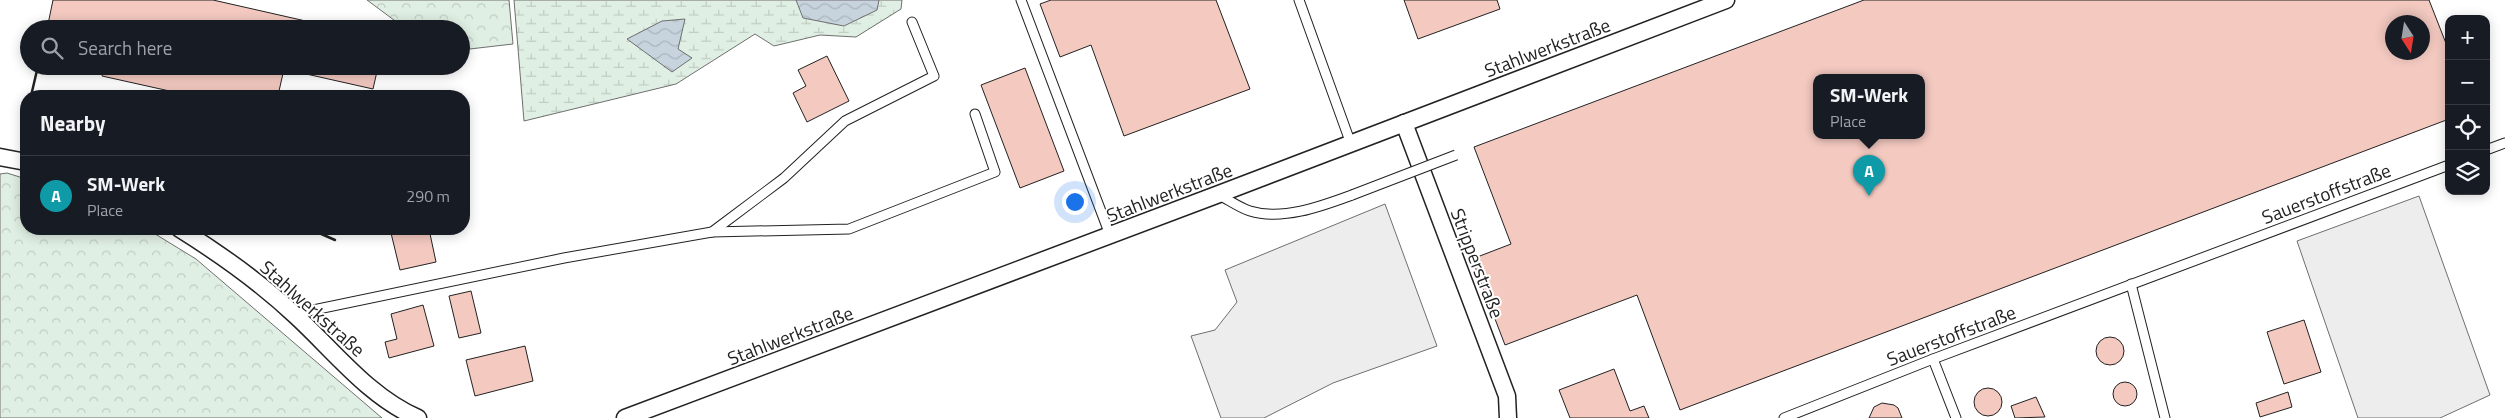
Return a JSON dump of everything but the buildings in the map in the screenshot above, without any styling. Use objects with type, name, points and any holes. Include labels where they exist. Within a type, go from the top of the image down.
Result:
[{"type":"street","name":"Stahlwerkstraße","points":[[625,418],[1351,144],[1726,0]]},
{"type":"street","name":"Stripperstraße","points":[[1404,123],[1507,396],[1508,418]]},
{"type":"street","points":[[0,157],[20,161]]},
{"type":"street","name":"Stahlwerkstraße","points":[[190,235],[219,253],[294,314],[382,397],[418,418]]},
{"type":"lane","points":[[1021,0],[1110,235]]},
{"type":"lane","points":[[1299,0],[1351,144]]},
{"type":"lane","points":[[712,232],[784,178],[845,121],[934,76],[912,22]]},
{"type":"lane","points":[[294,314],[564,258],[712,232],[849,229],[995,172],[974,114]]},
{"type":"lane","points":[[2490,149],[2505,143]]},
{"type":"lane","points":[[1219,194],[1250,211],[1285,214],[1323,206],[1456,155]]},
{"type":"lane","name":"Sauerstoffstraße","points":[[1784,418],[1934,358],[2445,166]]},
{"type":"lane","points":[[2131,284],[2165,418]]},
{"type":"lane","points":[[1934,358],[1956,418]]},
{"type":"green space","points":[[367,0],[509,0],[513,44],[470,49],[470,20],[394,20]]},
{"type":"green space","points":[[514,0],[902,0],[901,9],[856,37],[820,35],[774,46],[755,34],[676,84],[524,121]]},
{"type":"green space","points":[[7,173],[20,177],[20,235],[157,235],[196,259],[382,418],[0,418],[0,174]]},
{"type":"shaded area","points":[[2419,196],[2490,395],[2440,418],[2358,418],[2297,241]]},
{"type":"shaded area","points":[[1385,204],[1437,346],[1333,383],[1264,418],[1221,418],[1191,336],[1215,330],[1237,302],[1225,270]]},
{"type":"water","points":[[796,0],[879,0],[877,10],[844,26],[803,18]]},
{"type":"water","points":[[685,19],[678,49],[692,58],[672,72],[627,39],[662,21]]},
{"type":"wall","points":[[32,90],[36,75]]},
{"type":"wall","points":[[324,235],[335,240]]},
{"type":"place","name":"SM-Werk","points":[[1869,196]]}]
